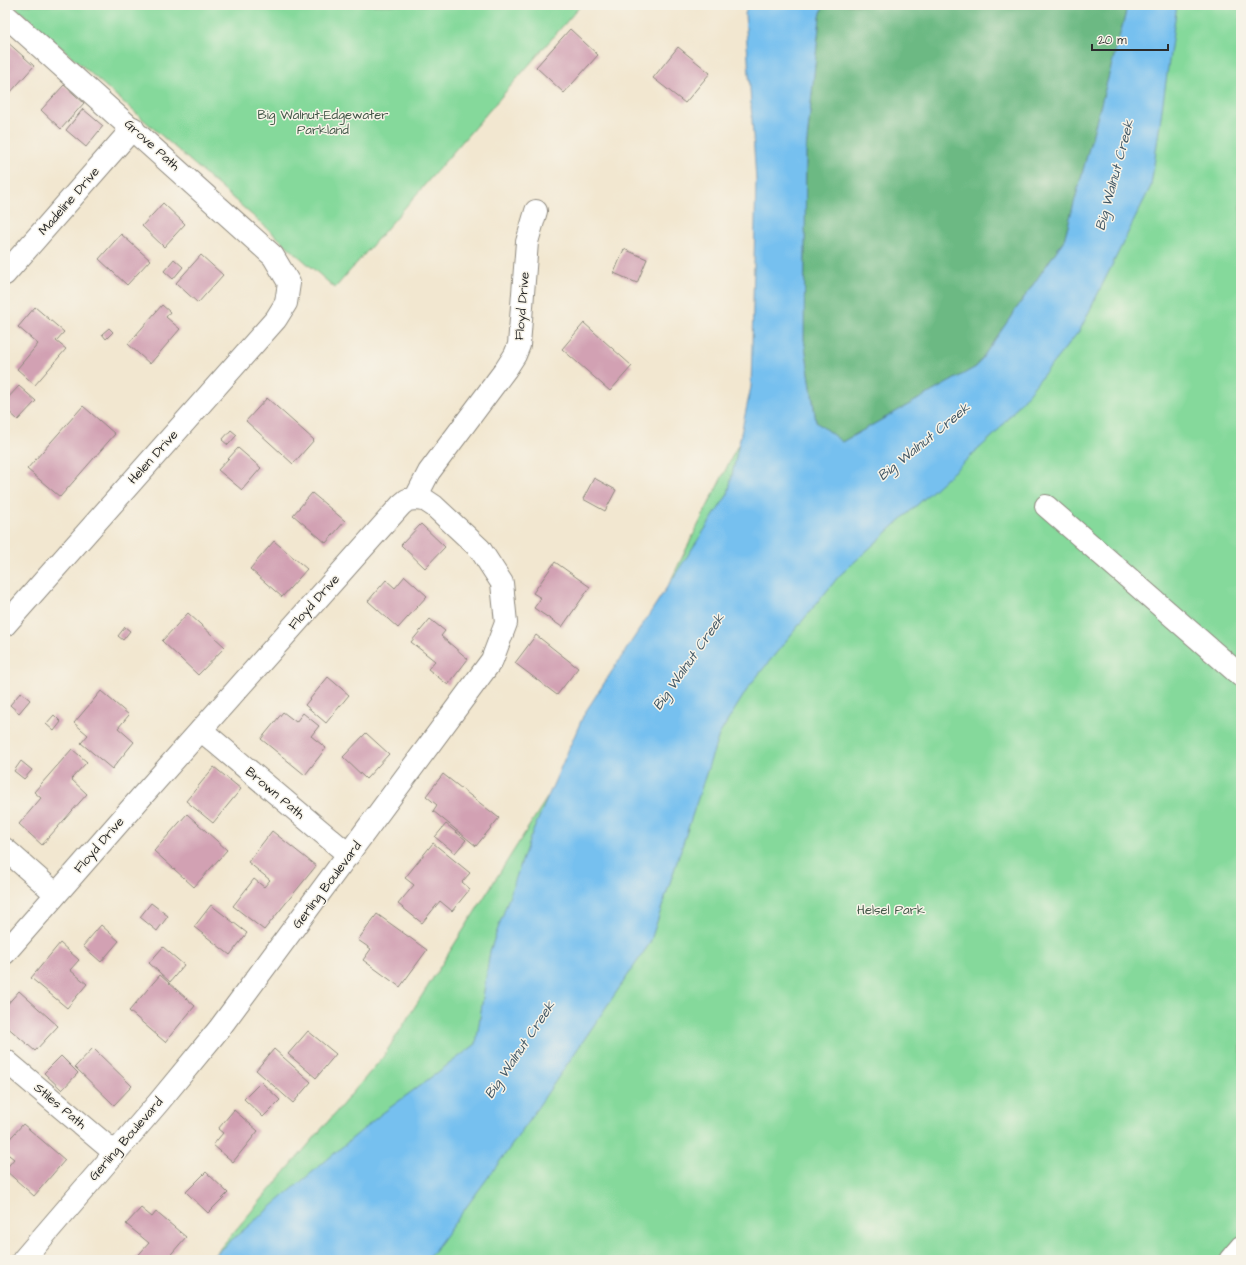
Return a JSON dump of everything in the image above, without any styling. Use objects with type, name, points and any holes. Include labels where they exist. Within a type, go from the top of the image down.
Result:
[{"type":"street","name":"Grove Path","points":[[5,15],[133,128],[273,256],[289,283]]},
{"type":"street","name":"Madeline Drive","points":[[5,274],[133,128]]},
{"type":"street","name":"Floyd Drive","points":[[5,953],[401,505],[407,500],[415,499],[429,472],[515,355],[519,345],[527,242],[536,211]]},
{"type":"street","name":"Helen Drive","points":[[5,625],[276,319],[286,302],[289,283]]},
{"type":"street","name":"Gerling Boulevard","points":[[23,1260],[114,1152],[158,1103],[219,1029],[349,856],[492,660],[506,623],[502,583],[480,549],[434,506],[425,500],[415,499]]},
{"type":"street","points":[[1046,506],[1241,676]]},
{"type":"street","name":"Brown Path","points":[[201,730],[349,856]]},
{"type":"street","points":[[5,849],[56,894]]},
{"type":"street","name":"Stiles Path","points":[[5,1060],[114,1152]]},
{"type":"street","points":[[1230,1260],[1241,1247]]},
{"type":"green space","name":"Big Walnut-Edgewater Parkland","points":[[13,5],[581,5],[335,288]]},
{"type":"green space","name":"Helsel Park","points":[[766,5],[1241,5],[1241,1260],[210,1260],[383,1057],[621,681],[766,388]]},
{"type":"green space","points":[[823,5],[1127,5],[1064,240],[976,367],[842,442],[816,422],[804,339],[806,151],[820,17]]},
{"type":"water","name":"Big Walnut Creek","points":[[748,5],[823,5],[820,17],[806,151],[804,339],[816,422],[842,442],[976,367],[1064,240],[1127,5],[1177,5],[1151,186],[1080,330],[995,434],[839,576],[750,685],[719,735],[650,943],[514,1142],[427,1260],[208,1260],[380,1115],[476,1044],[490,951],[530,838],[584,714],[728,494],[751,387],[756,180],[745,14]]},
{"type":"building","points":[[570,29],[598,55],[564,93],[536,67]]},
{"type":"building","points":[[5,40],[34,66],[9,94],[5,90]]},
{"type":"building","points":[[678,47],[710,73],[685,103],[653,78]]},
{"type":"building","points":[[64,85],[84,103],[61,129],[41,110]]},
{"type":"building","points":[[83,109],[103,126],[86,147],[66,130]]},
{"type":"building","points":[[163,203],[185,224],[164,247],[142,226]]},
{"type":"building","points":[[121,234],[150,260],[127,285],[99,259]]},
{"type":"building","points":[[624,249],[647,259],[637,283],[614,273]]},
{"type":"building","points":[[201,255],[223,275],[198,303],[176,283]]},
{"type":"building","points":[[174,259],[183,267],[173,279],[164,271]]},
{"type":"building","points":[[162,305],[170,312],[166,317],[180,329],[150,364],[128,344]]},
{"type":"building","points":[[35,307],[64,332],[56,341],[66,349],[35,385],[17,369],[38,344],[18,327]]},
{"type":"building","points":[[584,323],[632,366],[610,391],[562,349]]},
{"type":"building","points":[[109,328],[113,332],[106,339],[102,334]]},
{"type":"building","points":[[19,386],[36,401],[18,420],[5,408],[5,401]]},
{"type":"building","points":[[267,398],[314,440],[293,464],[246,421]]},
{"type":"building","points":[[83,406],[115,434],[60,497],[27,469]]},
{"type":"building","points":[[231,430],[237,435],[228,445],[222,440]]},
{"type":"building","points":[[238,448],[261,468],[242,490],[218,470]]},
{"type":"building","points":[[594,478],[616,490],[605,511],[583,499]]},
{"type":"building","points":[[312,493],[345,521],[326,543],[293,515]]},
{"type":"building","points":[[421,524],[445,547],[425,568],[401,545]]},
{"type":"building","points":[[274,541],[307,569],[282,597],[250,569]]},
{"type":"building","points":[[555,562],[590,587],[562,627],[534,608],[541,598],[533,593]]},
{"type":"building","points":[[405,576],[427,596],[398,628],[368,601],[386,580],[395,588]]},
{"type":"building","points":[[188,613],[225,647],[198,675],[162,641]]},
{"type":"building","points":[[430,619],[445,631],[441,636],[468,659],[448,685],[428,669],[435,661],[411,642]]},
{"type":"building","points":[[125,627],[130,631],[123,640],[118,636]]},
{"type":"building","points":[[536,635],[578,668],[557,695],[515,663]]},
{"type":"building","points":[[328,677],[349,695],[326,723],[305,705]]},
{"type":"building","points":[[101,691],[129,715],[118,728],[134,742],[112,769],[81,743],[88,735],[74,723]]},
{"type":"building","points":[[21,692],[30,700],[19,713],[10,705]]},
{"type":"building","points":[[283,712],[296,722],[303,713],[319,726],[311,736],[326,748],[305,775],[261,739]]},
{"type":"building","points":[[54,715],[61,722],[54,731],[46,724]]},
{"type":"building","points":[[366,733],[389,754],[366,779],[343,757]]},
{"type":"building","points":[[72,749],[87,762],[71,779],[87,794],[42,845],[19,824],[41,798],[34,792]]},
{"type":"building","points":[[21,761],[32,770],[24,779],[14,771]]},
{"type":"building","points":[[214,767],[241,789],[213,823],[186,801]]},
{"type":"building","points":[[443,774],[499,818],[476,846],[433,811],[437,805],[426,796]]},
{"type":"building","points":[[187,814],[227,850],[194,887],[154,851]]},
{"type":"building","points":[[446,824],[466,840],[455,853],[435,837]]},
{"type":"building","points":[[272,831],[316,866],[264,930],[233,906],[254,879],[264,887],[270,880],[248,862]]},
{"type":"building","points":[[433,843],[470,873],[462,882],[470,889],[452,911],[440,901],[422,923],[398,904],[414,885],[405,878]]},
{"type":"building","points":[[151,903],[168,916],[157,931],[140,917]]},
{"type":"building","points":[[211,905],[247,933],[230,955],[194,927]]},
{"type":"building","points":[[377,914],[427,950],[400,987],[363,960],[371,949],[358,940]]},
{"type":"building","points":[[101,925],[119,941],[101,962],[83,946]]},
{"type":"building","points":[[60,943],[79,960],[70,970],[87,984],[67,1008],[31,978]]},
{"type":"building","points":[[163,947],[184,965],[170,982],[149,963]]},
{"type":"building","points":[[160,975],[195,1006],[165,1042],[129,1011]]},
{"type":"building","points":[[19,991],[58,1026],[35,1051],[5,1025],[5,1007]]},
{"type":"building","points":[[308,1031],[336,1054],[316,1078],[288,1054]]},
{"type":"building","points":[[93,1048],[132,1086],[114,1105],[75,1067]]},
{"type":"building","points":[[274,1049],[311,1082],[293,1103],[256,1070]]},
{"type":"building","points":[[61,1056],[78,1073],[62,1090],[44,1073]]},
{"type":"building","points":[[261,1082],[280,1100],[263,1117],[244,1099]]},
{"type":"building","points":[[234,1110],[258,1131],[233,1162],[213,1145],[223,1133],[218,1129]]},
{"type":"building","points":[[23,1124],[65,1160],[34,1196],[5,1170],[14,1159],[5,1152],[5,1144]]},
{"type":"building","points":[[206,1172],[228,1193],[208,1213],[186,1192]]},
{"type":"building","points":[[141,1208],[152,1217],[156,1212],[186,1237],[166,1260],[134,1260],[149,1243],[126,1224]]}]
